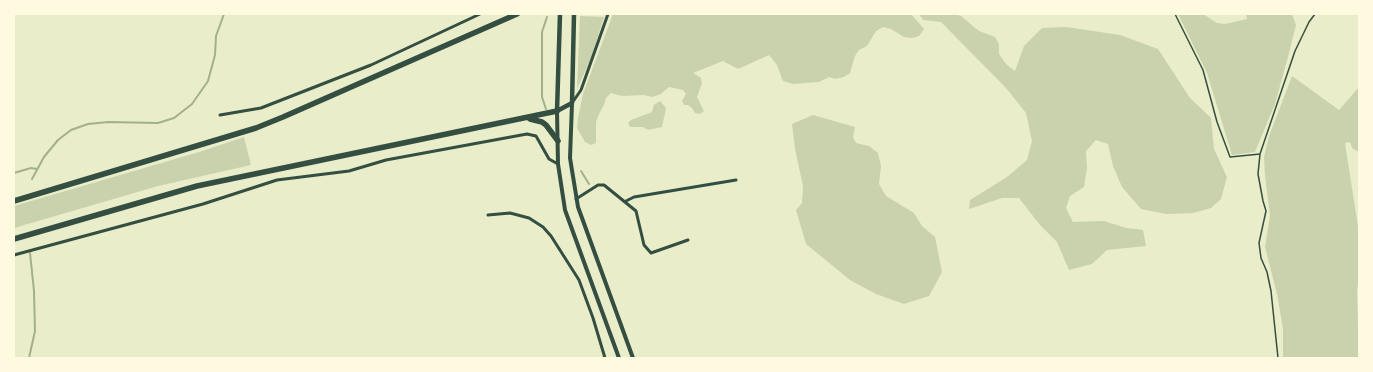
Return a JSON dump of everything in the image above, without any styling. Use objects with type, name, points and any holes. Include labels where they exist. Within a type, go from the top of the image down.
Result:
[{"type":"highway","points":[[14,201],[198,146],[262,125],[517,14]]},
{"type":"highway","points":[[14,238],[197,186],[557,111]]},
{"type":"highway","points":[[526,118],[542,122],[551,130],[558,141]]},
{"type":"main road","points":[[557,111],[560,14]]},
{"type":"main road","points":[[557,111],[572,103],[574,14]]},
{"type":"street","points":[[220,115],[261,108],[371,65],[480,14]]},
{"type":"street","points":[[608,14],[581,90],[572,103],[570,158],[576,198],[583,224],[633,358]]},
{"type":"street","points":[[557,111],[558,164],[561,192],[571,228],[619,358]]},
{"type":"street","points":[[14,254],[203,204],[277,180],[349,171],[386,160],[527,134],[536,136],[549,159],[558,164]]},
{"type":"street","points":[[626,201],[634,197],[736,180]]},
{"type":"street","points":[[576,198],[602,185],[626,201],[638,214],[644,245],[648,252],[654,253],[688,240]]},
{"type":"street","points":[[488,215],[510,213],[530,218],[543,227],[551,236],[579,280],[593,318],[605,358]]},
{"type":"path","points":[[1175,14],[1203,70],[1217,122],[1230,157],[1260,154]]},
{"type":"path","points":[[1278,358],[1271,291],[1267,272],[1261,258],[1259,243],[1266,211],[1258,174],[1260,154],[1295,51],[1309,22],[1315,14]]},
{"type":"green space","points":[[613,14],[911,14],[924,29],[919,36],[912,38],[904,37],[891,29],[883,27],[876,31],[867,46],[859,50],[855,56],[850,73],[844,77],[835,79],[829,77],[819,82],[793,84],[783,81],[777,65],[769,55],[738,69],[723,61],[693,73],[701,78],[702,83],[697,97],[704,111],[700,114],[695,113],[688,105],[684,105],[682,101],[686,94],[683,90],[669,87],[661,94],[652,97],[644,95],[622,96],[611,93],[606,98],[596,122],[596,143],[591,145],[585,142],[577,128],[578,118],[583,94]]},
{"type":"green space","points":[[919,14],[955,14],[961,16],[979,31],[995,37],[999,44],[999,54],[1006,64],[1015,71],[1024,46],[1042,28],[1066,27],[1120,35],[1158,49],[1190,98],[1211,118],[1214,149],[1227,177],[1221,199],[1211,208],[1193,213],[1166,214],[1141,209],[1122,187],[1113,166],[1108,144],[1096,140],[1086,151],[1087,168],[1084,187],[1070,196],[1066,208],[1073,222],[1104,221],[1126,228],[1143,230],[1146,246],[1107,250],[1092,264],[1069,270],[1057,242],[1040,225],[1019,198],[1002,198],[969,209],[970,200],[1007,177],[1027,160],[1032,141],[1026,113],[1006,88],[941,22],[923,20]]},
{"type":"green space","points":[[1178,14],[1203,14],[1217,23],[1225,24],[1247,19],[1246,14],[1292,14],[1296,25],[1288,57],[1275,104],[1255,152],[1232,155],[1207,73]]},
{"type":"green space","points":[[580,16],[604,17],[591,58],[577,89]]},
{"type":"green space","points":[[1292,76],[1339,110],[1359,87],[1359,152],[1352,148],[1350,142],[1345,143],[1359,233],[1359,285],[1357,288],[1359,357],[1283,358],[1283,329],[1277,294],[1265,247],[1270,215],[1264,157],[1269,136]]},
{"type":"green space","points":[[660,101],[666,108],[662,127],[648,130],[643,127],[630,127],[628,123],[631,120],[652,112],[654,105]]},
{"type":"green space","points":[[813,115],[855,127],[853,137],[856,143],[869,146],[878,153],[881,166],[879,184],[886,196],[914,213],[922,226],[935,237],[942,272],[929,296],[904,304],[876,294],[850,280],[806,244],[796,210],[802,203],[803,186],[795,149],[792,124]]},
{"type":"green space","points":[[244,137],[251,165],[158,186],[14,228],[14,206],[199,152]]},
{"type":"waterway","points":[[32,179],[44,157],[58,140],[71,130],[88,124],[108,122],[158,123],[174,118],[192,104],[208,81],[215,55],[216,36],[224,14]]},
{"type":"waterway","points":[[546,109],[542,97],[542,32],[547,17]]},
{"type":"waterway","points":[[14,173],[31,168],[37,169]]},
{"type":"waterway","points":[[581,171],[589,184]]},
{"type":"waterway","points":[[29,358],[35,331],[34,291],[30,253]]}]
